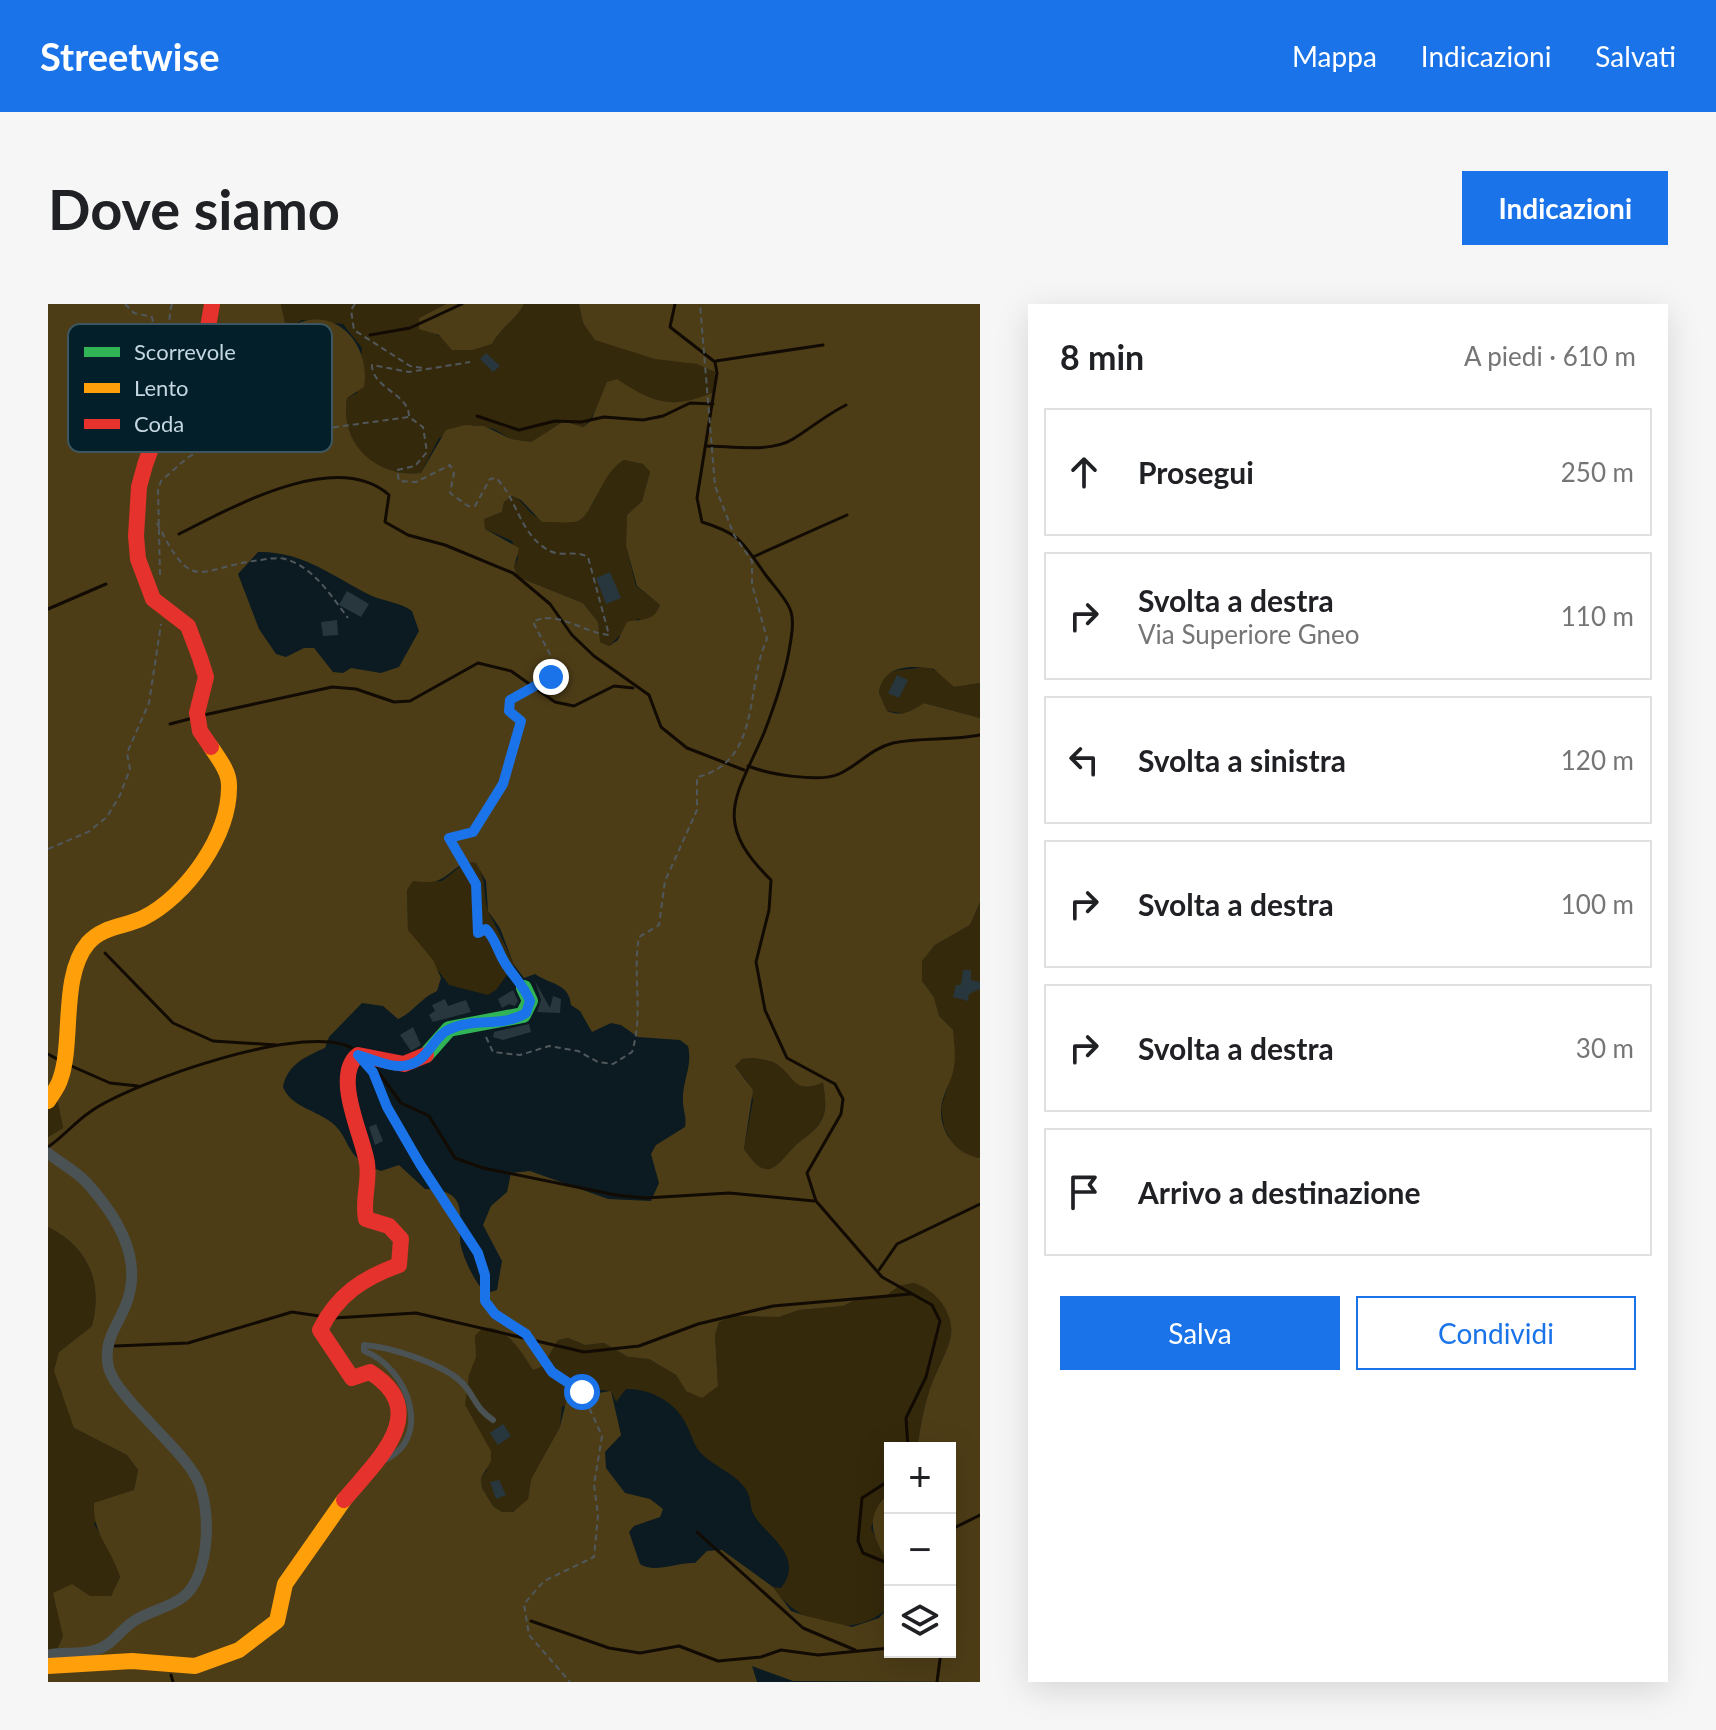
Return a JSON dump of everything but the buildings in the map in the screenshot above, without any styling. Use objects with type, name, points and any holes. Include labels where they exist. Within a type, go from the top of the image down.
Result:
[{"type":"street","points":[[209,324],[212,304]]},
{"type":"street","points":[[48,1101],[61,1079],[72,983],[87,944],[110,927],[142,918],[160,906],[198,870],[220,835],[229,784],[223,765],[200,731],[197,713],[206,677],[188,626],[153,599],[138,559],[139,487],[150,452]]},
{"type":"street","points":[[48,1666],[132,1661],[195,1666],[239,1650],[277,1621],[285,1584],[332,1515],[399,1427],[399,1399],[389,1384],[370,1372],[352,1378],[320,1330],[329,1307],[364,1277],[399,1265],[401,1239],[389,1226],[366,1219],[362,1205],[367,1160],[350,1113],[349,1069],[358,1055],[401,1066],[428,1055],[445,1031],[471,1022],[504,1022],[523,1015],[530,1001],[524,988]]},
{"type":"street","points":[[48,1153],[85,1180],[109,1206],[123,1234],[133,1271],[132,1285],[124,1309],[108,1337],[109,1371],[198,1479],[208,1522],[197,1577],[184,1596],[145,1613],[129,1624],[115,1640],[96,1650],[48,1655]]},
{"type":"lane","points":[[373,1465],[389,1459],[406,1441],[412,1422],[411,1403],[395,1375],[378,1357],[364,1351],[364,1345],[412,1357],[453,1374],[466,1387],[476,1408],[493,1420]]},
{"type":"path","points":[[125,304],[134,313],[152,317],[153,324]]},
{"type":"path","points":[[170,324],[172,304]]},
{"type":"path","points":[[355,304],[351,310],[354,330],[410,366],[424,369]]},
{"type":"path","points":[[471,1022],[491,1041],[493,1052],[520,1055],[549,1046],[578,1051],[598,1062],[613,1064],[632,1052],[639,1029],[636,954],[639,937],[659,925],[665,881],[697,810],[697,777],[717,773],[734,758],[744,731],[760,671],[760,654],[767,639],[752,584],[752,561],[734,535],[715,486],[700,304]]},
{"type":"path","points":[[409,417],[409,409],[374,376],[372,365],[398,372],[470,362]]},
{"type":"path","points":[[332,426],[409,417],[423,427],[427,452],[415,466],[397,470],[399,481],[428,479],[450,465],[454,473],[450,493],[468,506],[475,506],[490,479],[496,478],[523,524],[543,546],[551,552],[582,553],[588,557],[609,635],[558,620],[539,618],[533,622],[554,662],[551,677],[510,700],[509,711],[521,721],[503,784],[473,832],[449,838],[476,884],[478,933],[486,929],[504,962],[524,988]]},
{"type":"path","points":[[162,587],[156,522],[161,481],[194,452]]},
{"type":"path","points":[[156,522],[180,565],[192,572],[209,573],[240,563],[285,559],[317,577],[348,618]]},
{"type":"path","points":[[48,849],[88,832],[107,817],[120,795],[130,769],[127,753],[149,703],[163,606]]},
{"type":"path","points":[[373,1072],[387,1107],[420,1164],[478,1253],[485,1275],[485,1301],[495,1314],[526,1334],[552,1372],[582,1392],[602,1436],[594,1485],[598,1515],[594,1557],[544,1581],[524,1604],[529,1635],[570,1682]]},
{"type":"shaded area","points":[[48,304],[281,304],[285,323],[290,324],[68,324],[68,452],[332,452],[332,324],[297,324],[324,320],[337,325],[348,333],[362,357],[364,387],[347,398],[346,414],[355,443],[364,454],[389,470],[421,473],[446,430],[465,425],[484,426],[511,439],[531,442],[564,421],[583,427],[591,421],[607,382],[617,379],[641,394],[663,401],[686,401],[714,392],[715,372],[697,364],[655,359],[595,340],[583,323],[579,304],[980,304],[980,683],[954,687],[934,669],[907,667],[886,677],[879,693],[887,711],[893,713],[906,713],[924,703],[980,718],[980,902],[970,925],[935,945],[922,961],[922,981],[934,997],[939,1016],[953,1030],[955,1062],[941,1109],[943,1126],[957,1148],[980,1158],[980,1682],[793,1681],[752,1666],[757,1682],[48,1682],[48,1670],[63,1636],[53,1593],[72,1584],[90,1596],[111,1596],[120,1577],[99,1533],[94,1503],[134,1490],[138,1470],[127,1455],[74,1428],[54,1371],[59,1352],[92,1326],[96,1295],[90,1268],[83,1256],[62,1235],[48,1227],[48,1137],[63,1128],[58,1103],[48,1096]],"holes":[[[624,460],[643,464],[650,472],[642,501],[627,515],[626,546],[637,586],[660,605],[651,617],[627,622],[618,640],[609,646],[600,642],[598,622],[583,603],[518,577],[514,567],[519,548],[485,529],[484,519],[502,512],[504,502],[512,496],[521,500],[542,522],[574,522],[586,513],[615,467]],[[258,552],[304,560],[372,596],[412,611],[419,631],[399,667],[381,673],[351,668],[343,673],[333,672],[314,648],[304,648],[286,657],[276,654],[259,629],[238,574]],[[465,862],[476,863],[486,881],[488,911],[500,928],[514,965],[524,978],[535,974],[563,988],[571,1005],[580,1011],[592,1032],[611,1023],[621,1025],[638,1037],[680,1040],[688,1046],[689,1053],[683,1094],[685,1127],[656,1145],[651,1154],[659,1183],[651,1201],[608,1199],[530,1171],[511,1173],[507,1192],[491,1206],[483,1225],[502,1261],[497,1290],[487,1293],[474,1277],[463,1252],[458,1202],[447,1193],[425,1189],[399,1165],[381,1171],[368,1165],[353,1153],[336,1126],[291,1099],[283,1087],[293,1067],[325,1048],[329,1037],[362,1003],[383,1006],[398,1019],[437,991],[441,978],[433,960],[408,930],[407,890],[413,881],[437,881]],[[742,1059],[773,1062],[805,1087],[823,1082],[825,1098],[825,1110],[819,1125],[776,1165],[765,1169],[752,1160],[744,1149],[753,1090],[735,1066]],[[913,1283],[936,1297],[950,1321],[950,1340],[931,1386],[918,1442],[956,1442],[956,1658],[884,1658],[884,1613],[879,1618],[852,1627],[791,1611],[773,1587],[722,1550],[707,1551],[695,1563],[659,1568],[640,1564],[629,1532],[634,1526],[660,1517],[663,1509],[650,1499],[625,1493],[606,1468],[605,1452],[621,1435],[611,1391],[567,1398],[560,1427],[531,1479],[528,1499],[513,1512],[502,1512],[493,1506],[482,1488],[481,1478],[491,1461],[491,1451],[465,1405],[469,1375],[476,1357],[475,1336],[483,1328],[506,1335],[533,1370],[543,1366],[558,1340],[568,1338],[585,1345],[604,1343],[628,1357],[649,1359],[676,1375],[686,1391],[702,1398],[718,1386],[715,1335],[719,1322],[733,1316],[779,1317],[799,1310],[843,1306],[857,1299],[887,1295],[899,1286]]]},
{"type":"shaded area","points":[[281,304],[446,304],[419,318],[442,337],[492,344],[524,304],[579,304],[583,323],[595,339],[697,364],[716,372],[714,393],[686,401],[663,401],[641,394],[616,379],[583,427],[564,421],[531,442],[511,439],[494,429],[474,425],[439,438],[421,473],[404,473],[375,463],[355,443],[349,429],[347,398],[357,393],[362,348],[343,324],[302,320],[296,324],[285,323]]},
{"type":"shaded area","points":[[446,304],[524,304],[492,344],[472,350],[452,350],[439,335],[419,329],[419,318]]},
{"type":"shaded area","points":[[624,460],[643,464],[650,472],[642,501],[627,515],[626,546],[636,586],[660,605],[656,615],[647,621],[637,619],[609,646],[599,642],[598,622],[583,603],[518,577],[514,567],[518,558],[512,541],[485,529],[483,519],[502,512],[504,502],[512,496],[538,517],[557,521],[575,518],[591,506],[605,478]]},
{"type":"shaded area","points":[[924,667],[941,672],[954,687],[980,683],[980,718],[924,703],[907,714],[887,711],[879,693],[885,677],[895,671]]},
{"type":"shaded area","points":[[466,862],[476,863],[480,869],[489,913],[514,965],[496,990],[488,995],[449,985],[408,931],[407,890],[412,881],[442,881]]},
{"type":"shaded area","points":[[980,902],[980,1158],[970,1157],[953,1145],[944,1127],[941,1108],[953,1070],[934,997],[922,981],[922,960],[935,945],[970,925]]},
{"type":"shaded area","points":[[742,1059],[773,1062],[795,1082],[807,1087],[823,1081],[825,1105],[819,1124],[776,1165],[765,1169],[759,1167],[744,1149],[753,1100],[747,1081],[735,1066]]},
{"type":"shaded area","points":[[48,1096],[58,1103],[63,1128],[48,1137]]},
{"type":"shaded area","points":[[48,1227],[62,1235],[83,1256],[90,1268],[96,1295],[92,1326],[59,1352],[60,1390],[70,1408],[74,1428],[127,1455],[138,1470],[134,1490],[94,1524],[115,1558],[120,1577],[111,1596],[90,1596],[60,1612],[63,1636],[48,1670]]},
{"type":"shaded area","points":[[913,1283],[929,1290],[943,1304],[951,1331],[927,1399],[918,1442],[884,1442],[884,1498],[871,1528],[884,1555],[884,1611],[876,1617],[845,1626],[828,1624],[797,1611],[784,1600],[773,1587],[781,1588],[788,1577],[787,1556],[754,1515],[747,1491],[738,1480],[701,1453],[676,1409],[644,1391],[626,1389],[616,1402],[611,1391],[600,1390],[562,1407],[560,1427],[531,1479],[528,1499],[521,1507],[512,1512],[502,1512],[493,1506],[482,1488],[481,1478],[487,1470],[465,1404],[475,1336],[483,1328],[506,1335],[533,1369],[543,1366],[558,1340],[568,1338],[585,1345],[604,1343],[628,1357],[649,1359],[676,1375],[686,1391],[718,1386],[715,1335],[719,1322],[733,1316],[779,1317],[799,1310],[843,1306],[857,1299],[887,1295],[899,1286]]},
{"type":"shaded area","points":[[884,1498],[884,1556],[873,1528]]},
{"type":"waterway","points":[[370,335],[410,328],[462,304]]},
{"type":"waterway","points":[[675,304],[670,327],[715,362],[717,373],[697,498],[702,522],[740,540],[782,596],[791,614],[792,636],[782,682],[734,809],[735,825],[741,841],[771,880],[769,910],[756,962],[765,1010],[787,1058],[835,1084],[843,1099],[841,1114],[807,1173],[816,1201],[882,1277],[932,1305],[940,1321],[926,1377],[906,1418],[908,1442]]},
{"type":"waterway","points":[[716,361],[823,345]]},
{"type":"waterway","points":[[477,416],[519,430],[555,421],[581,422],[604,417],[643,420],[663,416],[690,403],[713,404]]},
{"type":"waterway","points":[[706,446],[774,446],[793,439],[846,405]]},
{"type":"waterway","points":[[179,534],[226,510],[284,487],[341,478],[367,482],[389,495],[385,522],[408,535],[445,545],[513,573],[550,604],[572,635],[594,656],[649,695],[661,727],[687,748],[744,770]]},
{"type":"waterway","points":[[753,557],[847,515]]},
{"type":"waterway","points":[[48,609],[106,584]]},
{"type":"waterway","points":[[204,715],[332,687],[356,689],[394,702],[410,701],[478,663],[511,671],[555,702],[574,706],[614,686],[633,688]]},
{"type":"waterway","points":[[170,724],[193,718]]},
{"type":"waterway","points":[[748,766],[794,776],[830,777],[893,743],[980,735]]},
{"type":"waterway","points":[[105,953],[173,1023],[213,1041],[276,1045]]},
{"type":"waterway","points":[[48,1147],[85,1116],[111,1100],[181,1071],[265,1048],[303,1042],[335,1043],[356,1051]]},
{"type":"waterway","points":[[48,1054],[59,1060]]},
{"type":"waterway","points":[[69,1065],[110,1083],[138,1086]]},
{"type":"waterway","points":[[374,1066],[401,1103],[429,1116],[455,1158],[483,1168],[645,1198],[729,1193],[814,1201]]},
{"type":"waterway","points":[[879,1270],[897,1244],[980,1204]]},
{"type":"waterway","points":[[334,1318],[416,1313],[584,1352],[639,1346],[698,1324],[773,1306],[911,1294]]},
{"type":"waterway","points":[[115,1346],[188,1343],[292,1312],[319,1316]]},
{"type":"waterway","points":[[884,1484],[862,1498],[858,1541],[863,1553],[884,1562]]},
{"type":"waterway","points":[[956,1527],[980,1515]]},
{"type":"waterway","points":[[697,1532],[803,1628],[855,1650]]},
{"type":"waterway","points":[[531,1621],[609,1648],[640,1653],[679,1646],[718,1661],[761,1657],[781,1650],[818,1655],[884,1649]]},
{"type":"waterway","points":[[937,1682],[940,1658]]},
{"type":"waterway","points":[[171,1675],[173,1682]]},
{"type":"traffic: fast","points":[[426,1055],[449,1029],[523,1015],[530,1001],[524,988]]},
{"type":"traffic: slow","points":[[48,1101],[59,1083],[64,1065],[74,973],[88,943],[100,933],[143,918],[159,908],[190,879],[214,843],[227,804],[229,780],[211,747]]},
{"type":"traffic: slow","points":[[48,1666],[132,1661],[195,1666],[239,1650],[277,1621],[285,1584],[344,1500]]},
{"type":"traffic: jam","points":[[209,324],[212,304]]},
{"type":"traffic: jam","points":[[150,452],[139,487],[138,559],[153,599],[188,626],[206,677],[197,713],[200,731],[211,747]]},
{"type":"traffic: jam","points":[[344,1500],[371,1469],[393,1436],[398,1420],[397,1403],[388,1387],[370,1372],[352,1378],[320,1330],[334,1307],[352,1289],[399,1265],[401,1239],[389,1226],[366,1219],[367,1163],[351,1107],[348,1077],[358,1055],[404,1064],[426,1055]]},
{"type":"route","points":[[551,677],[510,700],[509,711],[521,721],[503,784],[473,832],[449,838],[476,884],[478,933],[486,929],[504,962],[524,988],[530,1001],[526,1013],[504,1022],[471,1022],[445,1031],[428,1055],[401,1066],[358,1055],[373,1072],[387,1107],[420,1164],[451,1216],[478,1253],[485,1275],[485,1301],[495,1314],[526,1334],[552,1372],[582,1392]]}]
